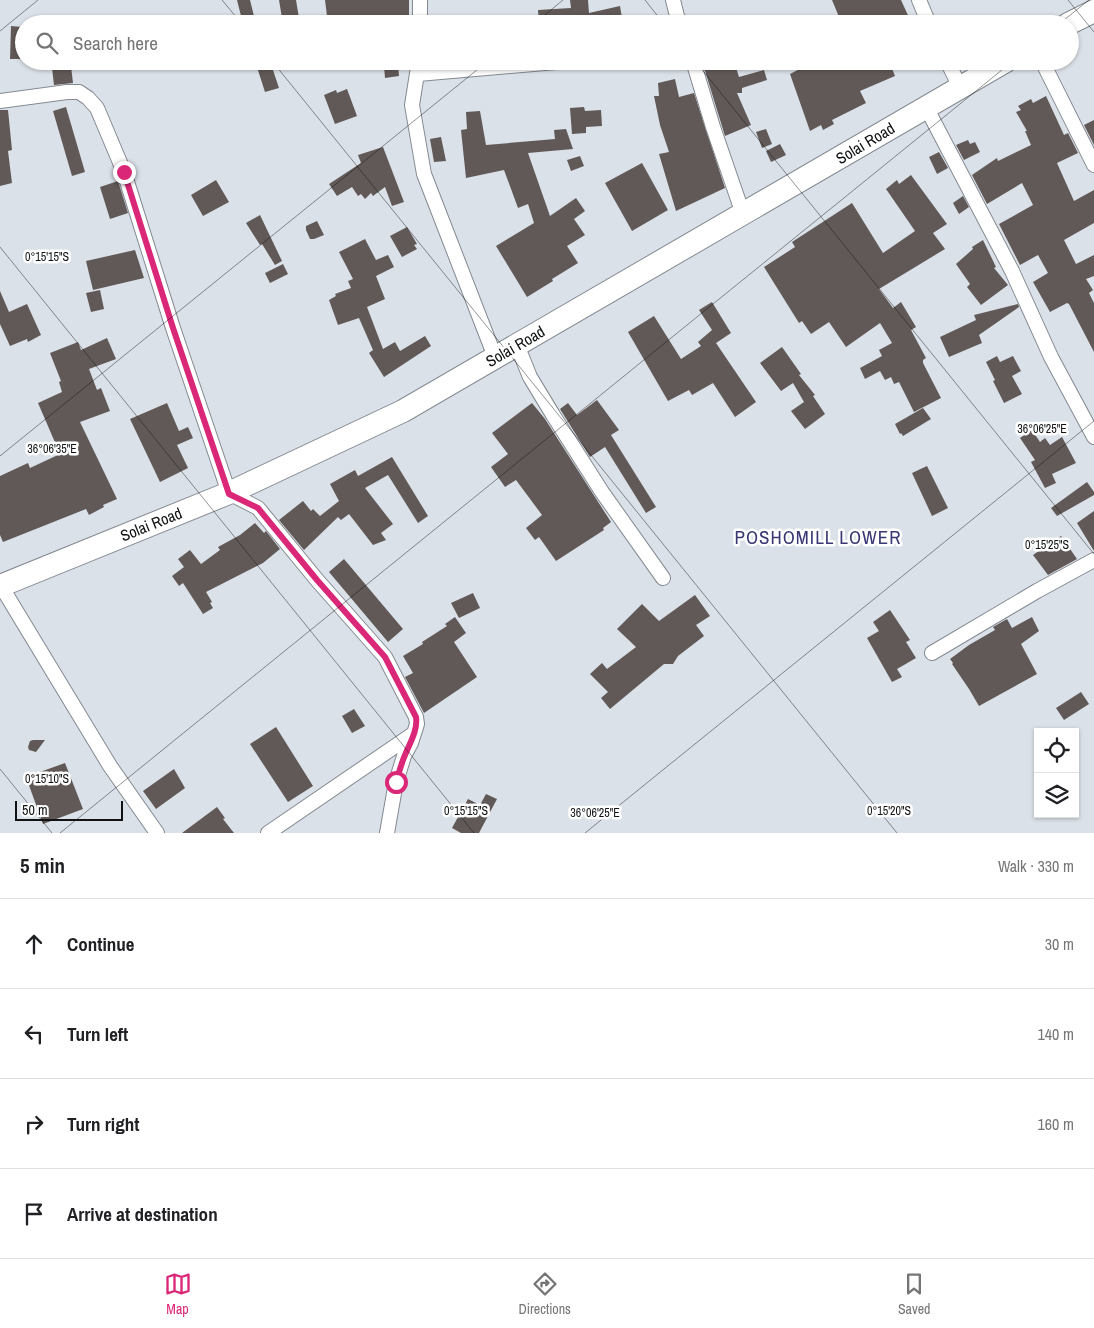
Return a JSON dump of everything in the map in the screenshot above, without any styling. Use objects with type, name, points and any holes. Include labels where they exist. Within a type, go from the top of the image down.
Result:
[{"type":"highway","points":[[1079,18],[1094,11]]},
{"type":"highway","name":"Solai Road","points":[[0,586],[229,494],[402,411],[992,70]]},
{"type":"street","points":[[420,0],[420,15]]},
{"type":"street","points":[[673,0],[677,15]]},
{"type":"street","points":[[919,0],[925,15]]},
{"type":"street","points":[[418,70],[412,105],[424,174],[495,357]]},
{"type":"street","points":[[696,70],[743,214]]},
{"type":"street","points":[[952,70],[961,89]]},
{"type":"street","points":[[1046,70],[1094,165]]},
{"type":"street","points":[[0,101],[79,92],[98,108],[124,172],[173,328],[229,494],[258,508],[317,580],[385,657],[416,717],[417,724],[396,782],[387,833]]},
{"type":"street","points":[[926,107],[1012,271],[1051,357],[1094,437]]},
{"type":"street","points":[[516,346],[530,377],[553,415],[602,492],[663,578]]},
{"type":"street","points":[[932,653],[1094,560]]},
{"type":"street","points":[[0,586],[110,766],[157,833]]},
{"type":"street","points":[[268,833],[413,734]]},
{"type":"building","points":[[237,0],[250,0],[254,15],[241,15]]},
{"type":"building","points":[[279,0],[296,0],[298,15],[282,15]]},
{"type":"building","points":[[325,0],[409,0],[409,15],[327,15]]},
{"type":"building","points":[[570,0],[588,0],[589,13],[620,6],[622,15],[538,15],[538,10],[571,8]]},
{"type":"building","points":[[832,0],[901,0],[908,15],[838,15]]},
{"type":"building","points":[[11,26],[15,26],[15,59],[10,59]]},
{"type":"building","points":[[52,70],[71,70],[73,83],[54,85]]},
{"type":"building","points":[[258,70],[273,70],[279,88],[265,92]]},
{"type":"building","points":[[384,70],[398,70],[399,76],[385,78]]},
{"type":"building","points":[[705,70],[737,70],[739,77],[764,70],[767,80],[742,88],[742,93],[737,93],[751,125],[725,136]]},
{"type":"building","points":[[798,70],[893,70],[895,76],[860,91],[866,103],[832,120],[834,124],[823,130],[821,125],[810,131],[790,74]]},
{"type":"building","points":[[675,79],[679,97],[694,93],[725,188],[676,211],[659,154],[669,152],[660,125],[654,96],[659,96],[658,83]]},
{"type":"building","points":[[347,89],[357,116],[335,124],[324,95],[336,90],[337,93]]},
{"type":"building","points":[[1046,96],[1064,135],[1068,133],[1078,153],[1057,163],[1074,201],[1094,190],[1094,223],[1064,240],[1076,264],[1094,255],[1094,276],[1086,279],[1093,290],[1089,293],[1094,303],[1094,352],[1069,304],[1067,303],[1050,312],[1033,282],[1048,273],[1038,255],[1020,265],[999,224],[1033,205],[1022,183],[987,204],[972,175],[997,158],[998,161],[1031,145],[1025,131],[1027,131],[1016,112],[1021,110],[1018,106],[1031,99],[1033,103]]},
{"type":"building","points":[[66,107],[85,172],[72,176],[53,111]]},
{"type":"building","points":[[584,107],[585,111],[601,110],[602,126],[586,127],[586,133],[572,134],[570,108]]},
{"type":"building","points":[[0,110],[8,110],[12,150],[8,151],[12,183],[0,186]]},
{"type":"building","points":[[480,111],[486,145],[555,139],[554,130],[566,129],[573,149],[528,153],[550,216],[576,198],[585,211],[574,219],[585,235],[567,246],[578,263],[527,297],[496,246],[534,223],[528,204],[518,208],[504,170],[466,178],[461,130],[467,129],[466,112]]},
{"type":"building","points":[[1094,120],[1094,145],[1084,125]]},
{"type":"building","points":[[766,129],[772,144],[762,148],[756,132]]},
{"type":"building","points":[[441,137],[446,161],[434,162],[430,139]]},
{"type":"building","points":[[968,140],[970,144],[975,142],[980,152],[964,160],[956,145]]},
{"type":"building","points":[[780,144],[786,155],[771,162],[766,151]]},
{"type":"building","points":[[383,147],[404,202],[392,206],[385,187],[373,196],[371,193],[365,199],[361,194],[358,196],[352,187],[337,196],[329,184],[361,163],[358,155]]},
{"type":"building","points":[[939,152],[948,168],[937,174],[929,157]]},
{"type":"building","points":[[580,156],[584,166],[571,171],[567,160]]},
{"type":"building","points":[[642,163],[668,210],[632,231],[605,183]]},
{"type":"building","points":[[911,175],[947,224],[933,233],[945,249],[879,289],[893,308],[901,302],[916,327],[911,330],[926,358],[923,360],[923,363],[941,398],[914,412],[899,382],[894,384],[891,377],[885,380],[880,371],[865,379],[860,368],[882,356],[879,350],[892,343],[880,323],[846,347],[829,322],[811,334],[802,321],[799,323],[764,267],[795,247],[792,242],[852,203],[883,253],[915,231],[886,189],[897,180],[899,184]]},
{"type":"building","points":[[216,180],[229,202],[203,216],[191,195]]},
{"type":"building","points":[[118,181],[128,213],[110,219],[100,187]]},
{"type":"building","points":[[963,196],[969,207],[959,214],[953,203]]},
{"type":"building","points":[[260,215],[282,261],[275,265],[246,223]]},
{"type":"building","points":[[317,221],[324,235],[310,239],[306,226]]},
{"type":"building","points":[[407,227],[417,244],[414,245],[417,249],[402,257],[390,236]]},
{"type":"building","points":[[365,239],[376,260],[388,255],[394,267],[376,276],[385,299],[367,307],[383,349],[395,342],[400,351],[425,336],[431,346],[384,377],[369,353],[373,350],[359,318],[338,325],[329,300],[336,296],[335,294],[351,288],[348,281],[353,279],[339,252]]},
{"type":"building","points":[[983,240],[996,267],[994,268],[1008,285],[981,305],[967,287],[970,284],[956,264],[973,249],[972,247]]},
{"type":"building","points":[[135,250],[144,278],[93,290],[86,261]]},
{"type":"building","points":[[283,264],[288,274],[270,283],[265,273]]},
{"type":"building","points":[[100,290],[104,309],[91,312],[86,293]]},
{"type":"building","points":[[0,291],[9,312],[27,304],[41,335],[28,342],[27,339],[10,346],[0,324]]},
{"type":"building","points":[[712,302],[731,333],[716,343],[756,402],[735,417],[713,383],[692,395],[689,390],[668,401],[628,332],[654,316],[681,359],[701,346],[698,342],[712,330],[699,310]]},
{"type":"building","points":[[1018,304],[1019,307],[979,335],[982,343],[949,357],[940,337],[976,320],[974,315]]},
{"type":"building","points":[[107,338],[116,359],[89,369],[97,390],[101,388],[110,411],[80,422],[117,499],[103,505],[104,507],[89,515],[86,509],[3,542],[0,535],[0,476],[28,463],[30,468],[60,454],[38,403],[62,392],[59,382],[61,381],[50,353],[78,342],[81,350]]},
{"type":"building","points":[[782,347],[801,374],[799,375],[815,395],[813,396],[825,414],[805,429],[791,411],[804,402],[793,383],[781,391],[760,363]]},
{"type":"building","points":[[997,356],[1000,362],[1013,356],[1021,371],[1012,376],[1022,394],[1004,403],[986,362]]},
{"type":"building","points":[[597,400],[619,430],[611,435],[656,507],[646,513],[605,447],[590,457],[560,409],[568,403],[577,415]]},
{"type":"building","points":[[167,403],[179,431],[188,427],[193,438],[177,445],[188,468],[160,482],[130,419]]},
{"type":"building","points":[[532,403],[545,419],[611,522],[603,528],[604,530],[556,561],[539,537],[535,540],[526,528],[542,515],[516,480],[505,487],[491,467],[508,454],[492,433]]},
{"type":"building","points":[[923,408],[931,419],[903,436],[900,434],[895,424]]},
{"type":"building","points":[[1032,430],[1040,442],[1045,438],[1050,445],[1062,437],[1076,463],[1052,474],[1056,483],[1045,488],[1031,462],[1035,460],[1020,438]]},
{"type":"building","points":[[392,457],[428,516],[418,523],[388,475],[365,488],[393,524],[381,533],[386,540],[373,545],[349,514],[341,520],[338,517],[304,550],[279,520],[303,501],[311,511],[313,509],[320,516],[339,501],[330,484],[355,470],[358,476]]},
{"type":"building","points":[[927,466],[948,508],[932,516],[912,473]]},
{"type":"building","points":[[1087,482],[1094,495],[1057,516],[1051,508]]},
{"type":"building","points":[[1094,511],[1094,551],[1077,523]]},
{"type":"building","points":[[255,523],[264,533],[266,531],[280,549],[263,563],[206,592],[213,608],[203,614],[183,583],[179,586],[172,576],[184,567],[178,559],[190,550],[201,564],[220,550],[218,547],[240,535]]},
{"type":"building","points":[[1061,536],[1077,559],[1048,575],[1033,555]]},
{"type":"building","points":[[344,559],[403,629],[388,642],[329,572]]},
{"type":"building","points":[[473,593],[480,608],[459,618],[451,603]]},
{"type":"building","points":[[695,595],[710,616],[696,625],[704,636],[678,656],[673,664],[664,664],[610,709],[601,698],[608,692],[590,674],[602,663],[607,669],[636,647],[617,629],[642,604],[659,621]]},
{"type":"building","points":[[890,610],[910,640],[906,642],[916,658],[897,669],[902,677],[892,682],[867,638],[879,631],[873,622]]},
{"type":"building","points":[[455,617],[466,633],[454,642],[477,677],[424,713],[405,677],[413,673],[403,656],[447,626],[445,624]]},
{"type":"building","points":[[1032,617],[1039,631],[1021,644],[1037,674],[979,706],[950,659],[995,630],[993,627],[1007,619],[1012,628]]},
{"type":"building","points":[[1081,692],[1089,704],[1064,720],[1056,708]]},
{"type":"building","points":[[354,709],[365,726],[352,733],[342,716]]},
{"type":"building","points":[[276,727],[313,786],[288,802],[250,744]]},
{"type":"building","points":[[45,740],[36,752],[29,750],[28,747],[30,741]]},
{"type":"building","points":[[65,763],[83,809],[43,824],[26,777]]},
{"type":"building","points":[[174,769],[185,788],[156,809],[143,791]]},
{"type":"building","points":[[486,794],[497,799],[479,833],[461,833],[452,828],[468,799],[480,805]]},
{"type":"building","points":[[217,807],[225,818],[223,819],[234,833],[182,833]]},
{"type":"district","name":"POSHOMILL LOWER","points":[[818,537]]},
{"type":"route","points":[[124,172],[173,328],[229,494],[258,508],[317,580],[385,657],[416,717],[417,724],[396,782]]}]
